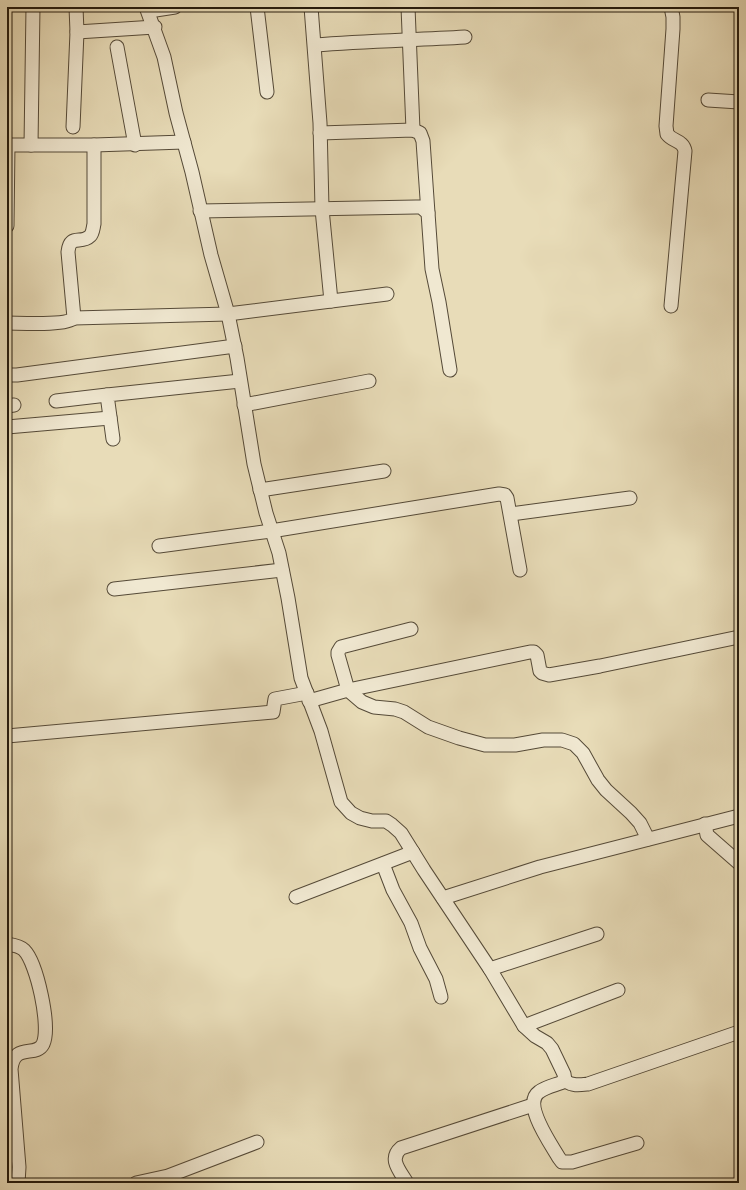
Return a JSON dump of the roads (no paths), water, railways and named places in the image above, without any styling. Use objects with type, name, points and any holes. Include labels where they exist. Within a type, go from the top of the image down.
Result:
[{"type":"street","points":[[31,145],[33,7]]},
{"type":"street","points":[[73,127],[77,32],[76,7]]},
{"type":"street","points":[[175,7],[148,9],[164,57],[200,211],[228,314],[235,346],[254,464],[271,531],[279,553],[301,678],[321,731],[339,796],[345,807],[351,813],[360,818],[386,822],[401,833],[490,969],[524,1026],[535,1036],[547,1043],[552,1049],[564,1074],[565,1081]]},
{"type":"street","points":[[257,7],[267,92]]},
{"type":"street","points":[[311,7],[315,45],[320,133],[322,209],[331,302]]},
{"type":"street","points":[[408,7],[413,130]]},
{"type":"street","points":[[671,7],[673,29],[666,134],[669,138],[683,144],[685,150],[671,306]]},
{"type":"street","points":[[77,32],[154,27]]},
{"type":"street","points":[[315,45],[361,41],[465,37]]},
{"type":"street","points":[[116,47],[135,145]]},
{"type":"street","points":[[708,100],[739,102]]},
{"type":"street","points":[[320,133],[413,130],[420,133],[423,141],[432,269],[450,370]]},
{"type":"street","points":[[7,226],[8,145],[94,146],[184,142]]},
{"type":"street","points":[[74,318],[68,246],[70,242],[88,238],[92,232],[94,224],[94,146]]},
{"type":"street","points":[[200,211],[421,207],[428,213]]},
{"type":"street","points":[[7,322],[60,323],[72,320],[74,318],[228,314],[387,294]]},
{"type":"street","points":[[7,375],[17,375],[235,346]]},
{"type":"street","points":[[56,401],[240,381]]},
{"type":"street","points":[[244,404],[369,381]]},
{"type":"street","points":[[107,395],[113,439]]},
{"type":"street","points":[[7,427],[110,418]]},
{"type":"street","points":[[260,490],[384,471]]},
{"type":"street","points":[[159,546],[271,531],[499,494],[505,495],[507,498],[520,570]]},
{"type":"street","points":[[511,514],[630,498]]},
{"type":"street","points":[[114,590],[282,570]]},
{"type":"street","points":[[411,629],[341,647],[338,655],[348,690],[362,702],[374,707],[395,709],[404,712],[428,727],[472,742],[485,745],[515,745],[543,740],[562,740],[574,744],[583,753],[598,780],[606,790],[640,823],[648,839]]},
{"type":"street","points":[[7,736],[273,712],[275,699],[308,697],[348,690],[530,652],[534,652],[537,655],[540,671],[549,675],[739,637]]},
{"type":"street","points":[[443,898],[540,867],[739,816]]},
{"type":"street","points":[[705,824],[707,835],[739,863]]},
{"type":"street","points":[[296,897],[413,852]]},
{"type":"street","points":[[383,864],[393,890],[411,923],[420,948],[433,972],[441,997]]},
{"type":"street","points":[[490,969],[597,934]]},
{"type":"street","points":[[7,944],[23,949],[30,959],[41,991],[45,1020],[44,1040],[42,1046],[19,1053],[12,1061],[11,1069],[19,1166],[18,1183]]},
{"type":"street","points":[[524,1026],[618,990]]},
{"type":"street","points":[[637,1143],[572,1162],[562,1162],[538,1120],[533,1105],[534,1099],[538,1092],[565,1081],[574,1085],[588,1084],[739,1032]]},
{"type":"street","points":[[407,1183],[396,1163],[395,1158],[395,1155],[402,1148],[533,1105]]},
{"type":"street","points":[[136,1183],[168,1176],[257,1142]]}]
